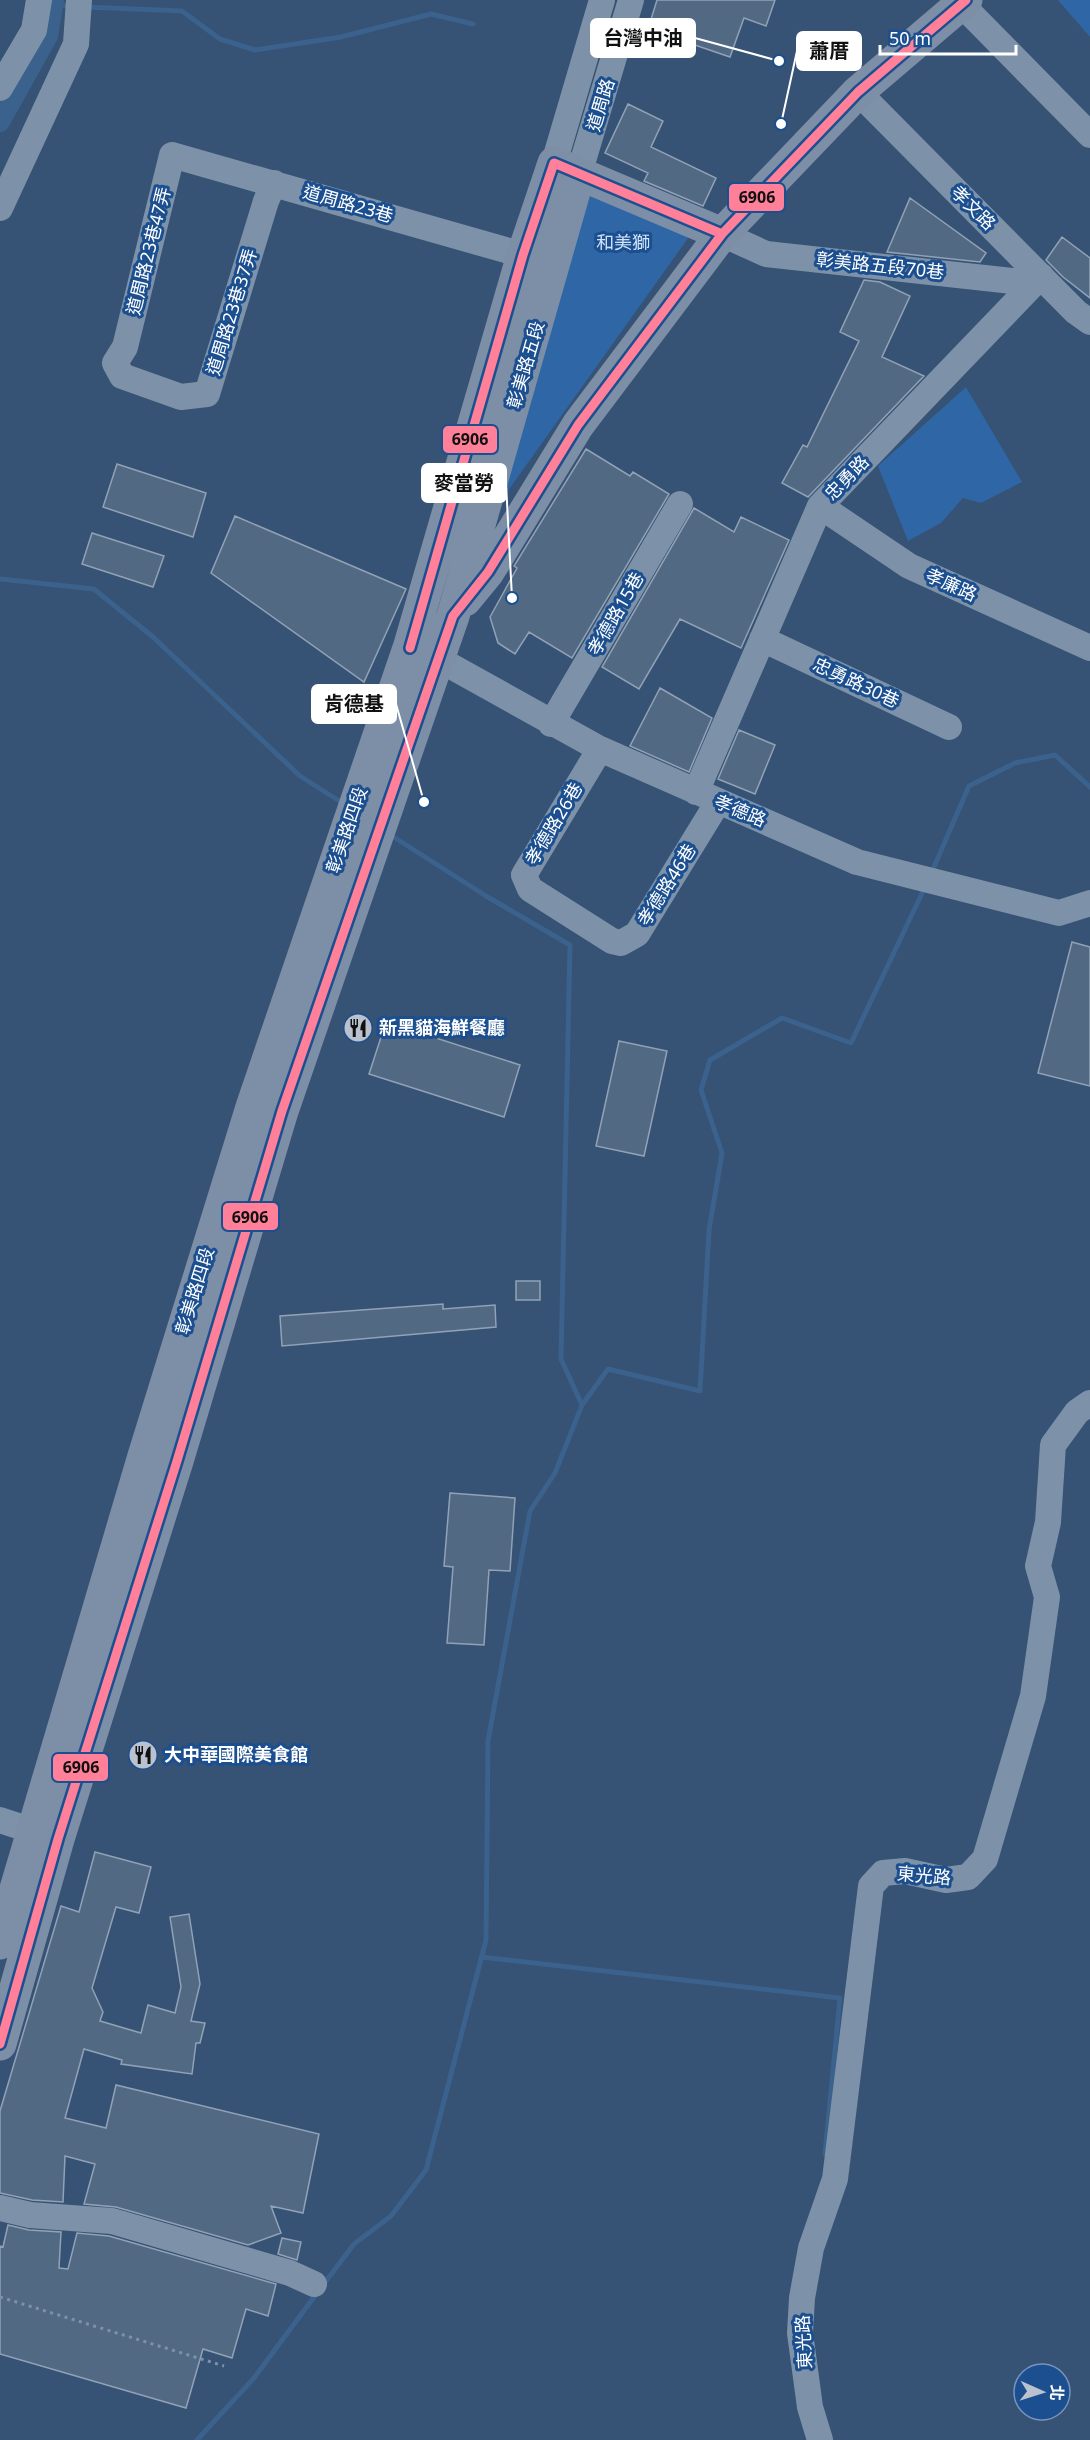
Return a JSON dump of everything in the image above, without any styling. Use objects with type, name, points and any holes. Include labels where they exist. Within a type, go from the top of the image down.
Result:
[{"type":"main road","points":[[453,616],[488,572],[578,425],[722,234],[858,92],[964,2]]},
{"type":"main road","points":[[567,169],[722,234]]},
{"type":"main road","name":"彰美路五段","points":[[425,652],[524,255],[567,169]]},
{"type":"main road","name":"彰美路五段","points":[[425,652],[453,616],[567,169]]},
{"type":"main road","name":"彰美路四段","points":[[0,2044],[45,1834],[144,1456],[268,1108],[425,652]]},
{"type":"main road","name":"彰美路四段","points":[[0,1943],[45,1834],[177,1461],[268,1108]]},
{"type":"main road","points":[[144,1456],[177,1461]]},
{"type":"street","points":[[0,88],[34,30],[39,0]]},
{"type":"street","name":"道周路","points":[[567,169],[602,0]]},
{"type":"street","name":"道周路","points":[[567,169],[631,0]]},
{"type":"street","points":[[964,2],[1090,135]]},
{"type":"street","points":[[0,208],[76,44],[78,8]]},
{"type":"street","name":"孝文路","points":[[858,92],[1076,312],[1090,322]]},
{"type":"street","name":"道周路23巷","points":[[172,155],[524,255]]},
{"type":"street","name":"道周路23巷47弄","points":[[126,346],[172,155]]},
{"type":"street","name":"道周路23巷37弄","points":[[126,346],[115,363],[122,376],[181,397],[207,394],[266,201],[274,183]]},
{"type":"street","name":"彰美路五段70巷","points":[[722,234],[766,254],[1021,282],[1041,276]]},
{"type":"street","name":"忠勇路","points":[[707,797],[762,639],[820,506],[1041,276]]},
{"type":"street","name":"孝德路15巷","points":[[551,724],[680,504]]},
{"type":"street","name":"孝廉路","points":[[820,506],[909,566],[1090,648]]},
{"type":"street","name":"忠勇路30巷","points":[[762,639],[949,727]]},
{"type":"street","name":"孝德路","points":[[425,652],[551,724],[600,749],[857,862],[1059,913],[1090,903]]},
{"type":"street","name":"孝德路26巷","points":[[542,895],[531,889],[524,875],[526,869],[600,749]]},
{"type":"street","name":"孝德路46巷","points":[[542,895],[612,941],[626,942],[637,934],[707,797]]},
{"type":"street","name":"東光路","points":[[820,2440],[810,2407],[800,2333],[802,2298],[811,2248],[835,2179],[871,1886],[883,1873],[905,1871],[946,1880],[968,1877],[985,1859],[1033,1696],[1047,1597],[1038,1566],[1048,1522],[1053,1445],[1077,1412],[1090,1403]]},
{"type":"street","points":[[0,1820],[45,1834]]},
{"type":"street","points":[[0,2208],[30,2215],[112,2221],[290,2273],[314,2284]]},
{"type":"path","points":[[0,2297],[224,2366]]},
{"type":"green space","points":[[1058,0],[1090,0],[1090,37]]},
{"type":"green space","name":"和美獅","points":[[593,168],[696,227],[495,509]]},
{"type":"green space","points":[[966,387],[1022,482],[981,503],[963,498],[941,523],[908,541],[878,466]]},
{"type":"building","points":[[657,0],[775,0],[766,26],[744,18],[730,57],[648,29]]},
{"type":"building","points":[[628,104],[663,121],[651,147],[716,178],[703,206],[644,181],[648,173],[605,153]]},
{"type":"building","points":[[910,198],[986,253],[980,262],[887,252]]},
{"type":"building","points":[[1062,237],[1090,258],[1090,298],[1046,260]]},
{"type":"building","points":[[864,280],[880,282],[910,296],[882,357],[924,376],[808,497],[782,483],[803,445],[807,447],[859,341],[840,332]]},
{"type":"building","points":[[586,449],[630,476],[633,472],[669,494],[572,658],[529,632],[515,654],[498,643],[490,617],[517,568],[514,566]]},
{"type":"building","points":[[117,464],[206,493],[193,537],[103,507]]},
{"type":"building","points":[[694,508],[734,532],[741,517],[789,540],[741,648],[680,619],[639,689],[602,667]]},
{"type":"building","points":[[235,516],[406,589],[364,682],[211,573]]},
{"type":"building","points":[[92,533],[164,556],[153,587],[82,564]]},
{"type":"building","points":[[660,688],[712,718],[689,772],[630,746]]},
{"type":"building","points":[[739,730],[775,745],[755,794],[718,779]]},
{"type":"building","points":[[1072,942],[1090,947],[1090,1086],[1038,1073]]},
{"type":"building","points":[[386,1022],[520,1065],[504,1117],[369,1074]]},
{"type":"building","points":[[619,1041],[667,1051],[644,1156],[596,1146]]},
{"type":"building","points":[[516,1281],[540,1281],[540,1300],[516,1300]]},
{"type":"building","points":[[443,1304],[443,1309],[495,1305],[496,1327],[282,1346],[280,1316]]},
{"type":"building","points":[[450,1493],[515,1498],[510,1571],[489,1570],[484,1645],[447,1643],[453,1567],[444,1566]]},
{"type":"building","points":[[95,1852],[151,1867],[139,1913],[116,1907],[92,1988],[103,2012],[100,2021],[141,2033],[148,2005],[175,2013],[181,1987],[170,1917],[189,1914],[200,1984],[191,2021],[205,2023],[200,2043],[196,2043],[192,2074],[121,2064],[122,2060],[84,2049],[65,2118],[106,2128],[116,2085],[319,2134],[303,2213],[271,2206],[281,2233],[248,2245],[116,2207],[84,2204],[95,2164],[65,2156],[63,2202],[32,2200],[0,2193],[0,2111],[61,1906],[79,1912]]},
{"type":"building","points":[[8,2225],[29,2230],[61,2232],[59,2268],[68,2269],[77,2233],[109,2236],[276,2284],[268,2316],[246,2309],[232,2358],[203,2349],[186,2408],[0,2354],[0,2246],[3,2247]]},
{"type":"building","points":[[282,2238],[301,2242],[297,2260],[278,2254]]},
{"type":"waterway","points":[[0,122],[48,36],[54,0]]},
{"type":"waterway","points":[[54,5],[71,6]]},
{"type":"waterway","points":[[86,7],[182,11],[220,39],[255,50],[341,37],[431,14],[473,24]]},
{"type":"waterway","points":[[0,579],[94,589],[153,637],[300,776],[344,804]]},
{"type":"waterway","points":[[931,874],[969,786],[1015,763],[1055,755],[1090,787]]},
{"type":"waterway","points":[[323,2285],[354,2244],[391,2216],[426,2170],[486,1940],[488,1741],[530,1511],[555,1473],[582,1405],[561,1359],[570,945],[486,896],[389,834]]},
{"type":"waterway","points":[[582,1405],[608,1369],[700,1391],[709,1230],[722,1153],[701,1090],[710,1060],[782,1018],[851,1043],[926,885]]},
{"type":"waterway","points":[[481,1957],[840,1998],[825,2154]]},
{"type":"waterway","points":[[197,2440],[254,2378],[317,2293]]},
{"type":"transit line","name":"6906","points":[[0,2044],[58,1839],[177,1461],[282,1111],[453,616],[488,572],[578,425],[722,234],[858,92],[966,0]]},
{"type":"transit line","name":"6906","points":[[410,648],[523,255],[554,163],[722,234]]},
{"type":"place","name":"台灣中油","points":[[779,61]]},
{"type":"place","name":"蕭厝","points":[[781,124]]},
{"type":"place","name":"麥當勞","points":[[512,598]]},
{"type":"place","name":"肯德基","points":[[424,802]]},
{"type":"place","name":"新黑貓海鮮餐廳","points":[[358,1028]]},
{"type":"place","name":"大中華國際美食館","points":[[143,1755]]}]
